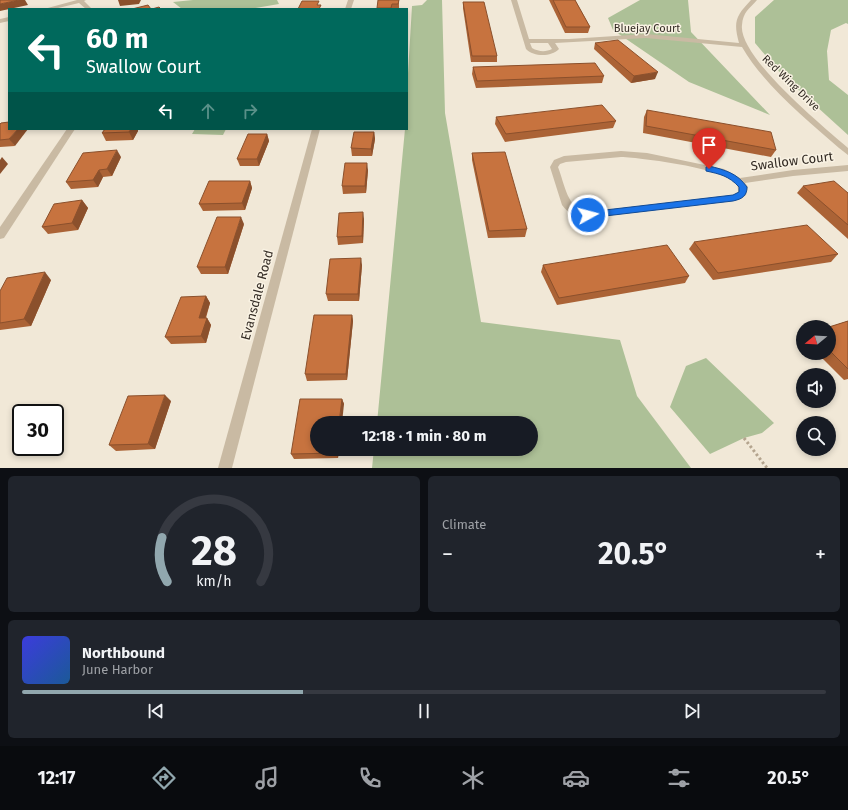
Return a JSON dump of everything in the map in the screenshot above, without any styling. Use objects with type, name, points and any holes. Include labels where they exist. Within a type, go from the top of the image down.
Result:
[{"type":"street","points":[[51,8],[82,0],[88,8]]},
{"type":"street","points":[[514,0],[529,49],[539,53],[553,51],[556,49],[550,41]]},
{"type":"street","name":"Red Wing Drive","points":[[754,0],[743,10],[739,21],[739,33],[743,45],[755,64],[768,78],[848,152]]},
{"type":"street","name":"Bluejay Court","points":[[527,41],[588,40],[646,36],[743,45]]},
{"type":"street","points":[[0,235],[70,130]]},
{"type":"street","name":"Evansdale Road","points":[[225,468],[316,130]]},
{"type":"street","name":"Swallow Court","points":[[739,181],[743,187],[743,193],[738,197],[588,215],[578,214],[567,205],[554,167],[557,162],[564,159],[636,154],[724,172],[739,181],[793,173],[848,168]]},
{"type":"path","points":[[744,438],[767,468]]},
{"type":"green space","points":[[193,0],[277,0],[279,4],[255,8],[181,8],[173,2]]},
{"type":"green space","points":[[427,0],[442,0],[445,113],[481,322],[620,340],[637,396],[691,468],[372,468],[373,456],[538,456],[538,416],[378,416],[405,130],[408,130],[408,73],[412,6],[422,5]]},
{"type":"green space","points":[[640,0],[688,0],[691,32],[770,115],[689,82],[613,30],[608,18]]},
{"type":"green space","points":[[774,0],[848,0],[848,24],[846,23],[831,30],[827,51],[829,80],[848,95],[848,135],[782,75],[755,43],[755,17]]},
{"type":"green space","points":[[194,130],[226,130],[223,135],[192,134]]},
{"type":"green space","points":[[706,358],[774,423],[762,433],[744,438],[710,454],[670,407],[686,366]]},
{"type":"building","points":[[0,0],[19,0],[0,4]]},
{"type":"building","points":[[378,0],[399,0],[398,4],[392,4],[391,8],[377,8]]},
{"type":"building","points":[[553,0],[575,0],[590,27],[566,27]]},
{"type":"building","points":[[302,1],[319,1],[317,5],[321,5],[320,8],[298,8]]},
{"type":"building","points":[[463,2],[484,2],[497,56],[472,56]]},
{"type":"building","points":[[148,5],[150,8],[136,8]]},
{"type":"building","points":[[618,40],[658,72],[634,76],[595,43]]},
{"type":"building","points":[[595,63],[604,76],[477,81],[473,67]]},
{"type":"building","points":[[602,105],[616,121],[506,134],[496,117]]},
{"type":"building","points":[[647,110],[771,132],[776,150],[646,126]]},
{"type":"building","points":[[8,122],[8,130],[17,130],[9,139],[0,140],[1,123]]},
{"type":"building","points":[[104,130],[130,130],[129,132],[102,133]]},
{"type":"building","points":[[354,132],[374,132],[371,149],[351,148]]},
{"type":"building","points":[[248,134],[267,134],[257,159],[237,159]]},
{"type":"building","points":[[117,150],[107,169],[99,170],[93,180],[66,182],[83,153]]},
{"type":"building","points":[[505,152],[527,229],[489,231],[472,153]]},
{"type":"building","points":[[345,163],[367,163],[365,186],[342,186]]},
{"type":"building","points":[[209,181],[250,181],[242,203],[199,204]]},
{"type":"building","points":[[834,181],[848,193],[848,225],[803,186]]},
{"type":"building","points":[[82,200],[72,223],[42,227],[54,204]]},
{"type":"building","points":[[363,212],[362,236],[337,237],[339,213]]},
{"type":"building","points":[[217,217],[241,217],[225,267],[197,267]]},
{"type":"building","points":[[807,225],[838,254],[718,273],[694,242]]},
{"type":"building","points":[[667,245],[689,276],[559,298],[543,265]]},
{"type":"building","points":[[361,258],[358,294],[326,294],[330,259]]},
{"type":"building","points":[[45,272],[24,319],[0,323],[0,291],[7,278]]},
{"type":"building","points":[[206,296],[199,318],[207,318],[201,336],[165,337],[181,297]]},
{"type":"building","points":[[314,315],[352,315],[346,374],[305,374]]},
{"type":"building","points":[[848,321],[848,369],[836,357],[836,325]]},
{"type":"building","points":[[165,395],[148,444],[109,445],[128,396]]},
{"type":"building","points":[[300,399],[342,399],[340,416],[310,416],[310,454],[291,454]]},
{"type":"route","points":[[588,215],[733,198],[738,197],[743,193],[743,187],[734,177],[724,172],[709,169]]}]
